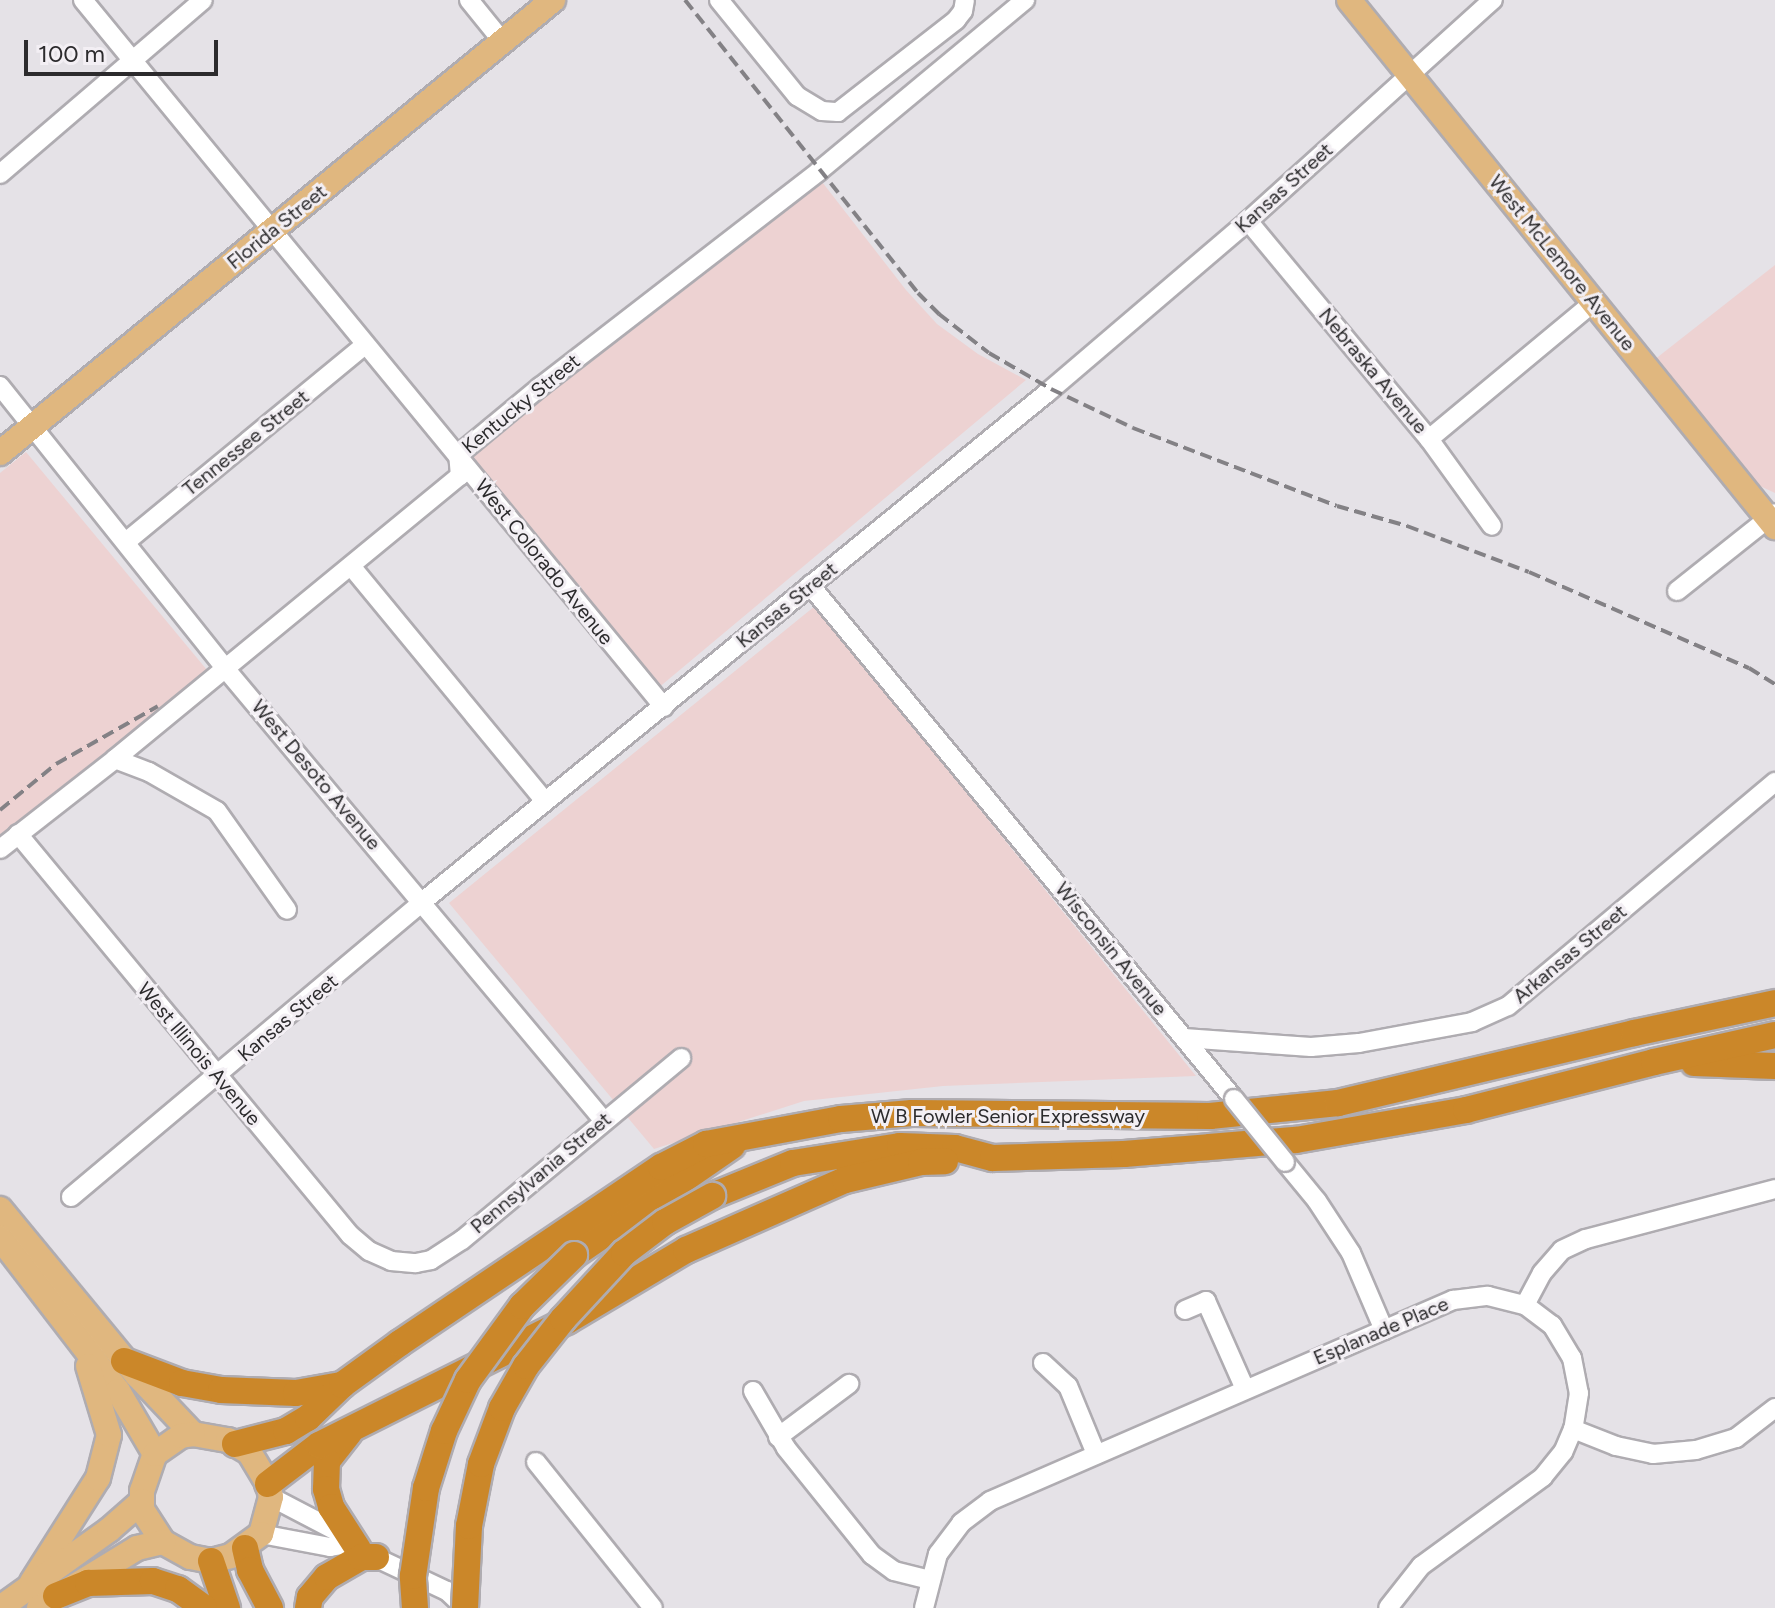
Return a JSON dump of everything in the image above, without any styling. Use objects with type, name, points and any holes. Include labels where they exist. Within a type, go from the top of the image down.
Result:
[{"type":"highway","name":"W B Fowler Senior Expressway","points":[[415,1608],[413,1576],[426,1488],[444,1431],[468,1380],[522,1306],[574,1255],[745,1137],[841,1119],[912,1113],[1210,1116],[1338,1103],[1775,1003]]},
{"type":"highway","name":"W B Fowler Senior Expressway","points":[[465,1608],[469,1526],[481,1464],[502,1408],[526,1366],[563,1319],[624,1253],[665,1222],[712,1196],[793,1163],[900,1146],[955,1148],[993,1158],[1124,1154],[1296,1140],[1466,1110],[1775,1035]]},
{"type":"highway","points":[[1654,1062],[1775,1066]]},
{"type":"highway","points":[[235,1444],[286,1431],[308,1418],[342,1385],[661,1167],[706,1144],[745,1137]]},
{"type":"highway","points":[[269,1490],[298,1458],[422,1390],[567,1321],[686,1250],[845,1180],[921,1162],[993,1158]]},
{"type":"highway","points":[[124,1361],[182,1383],[221,1390],[296,1393],[342,1385]]},
{"type":"highway","points":[[308,1608],[310,1597],[327,1577],[361,1557],[360,1550],[331,1507],[326,1489],[327,1461],[353,1428]]},
{"type":"highway","points":[[253,1541],[250,1570],[270,1608]]},
{"type":"highway","points":[[211,1561],[227,1608]]},
{"type":"highway","points":[[47,1602],[88,1583],[153,1581],[178,1589],[204,1608]]},
{"type":"main road","name":"Florida Street","points":[[0,453],[553,0]]},
{"type":"main road","name":"West McLemore Avenue","points":[[1349,0],[1773,520]]},
{"type":"main road","points":[[0,1209],[124,1361],[193,1434]]},
{"type":"main road","points":[[0,1238],[118,1391],[155,1454]]},
{"type":"main road","points":[[32,1582],[98,1478],[109,1435],[80,1345]]},
{"type":"main road","points":[[193,1434],[235,1444],[249,1452],[269,1490],[253,1541],[211,1561],[190,1557],[163,1542],[142,1510],[155,1454],[181,1436],[193,1434]]},
{"type":"main road","points":[[0,1608],[32,1582],[109,1530],[142,1501]]},
{"type":"main road","points":[[47,1602],[137,1548],[163,1542]]},
{"type":"street","name":"West Colorado Avenue","points":[[83,0],[664,707]]},
{"type":"street","points":[[0,174],[203,0]]},
{"type":"street","points":[[469,0],[503,42]]},
{"type":"street","points":[[719,0],[797,96],[822,111],[838,112],[956,20],[963,11],[965,0]]},
{"type":"street","name":"Kentucky Street","points":[[0,849],[115,759],[460,476],[458,455],[540,387],[819,171],[1025,0]]},
{"type":"street","name":"Kansas Street","points":[[71,1197],[217,1078],[422,902],[1048,392],[1248,221],[1493,0]]},
{"type":"street","name":"Nebraska Avenue","points":[[1248,221],[1429,439],[1492,526]]},
{"type":"street","points":[[1429,439],[1593,303]]},
{"type":"street","name":"Tennessee Street","points":[[127,541],[365,345]]},
{"type":"street","name":"West Desoto Avenue","points":[[0,386],[127,541],[224,667],[604,1121]]},
{"type":"street","points":[[1677,591],[1773,520]]},
{"type":"street","points":[[351,566],[545,801]]},
{"type":"street","name":"Wisconsin Avenue","points":[[810,585],[1285,1162],[1351,1253],[1384,1330]]},
{"type":"street","points":[[115,759],[149,772],[217,811],[287,910]]},
{"type":"street","name":"Arkansas Street","points":[[1184,1038],[1311,1047],[1359,1043],[1472,1022],[1508,1006],[1775,782]]},
{"type":"street","name":"West Illinois Avenue","points":[[18,834],[350,1235],[391,1261]]},
{"type":"street","name":"Pennsylvania Street","points":[[391,1261],[416,1263],[445,1252],[681,1058]]},
{"type":"street","points":[[1525,1305],[1542,1273],[1562,1250],[1586,1239],[1775,1189]]},
{"type":"street","name":"Esplanade Place","points":[[924,1608],[938,1554],[961,1523],[990,1501],[1453,1300],[1488,1296],[1525,1305],[1552,1325],[1572,1358],[1579,1393],[1573,1429],[1563,1452],[1543,1477],[1421,1566],[1388,1608]]},
{"type":"street","points":[[1185,1310],[1206,1301],[1245,1389]]},
{"type":"street","points":[[1043,1363],[1068,1386],[1096,1454]]},
{"type":"street","points":[[778,1437],[849,1384]]},
{"type":"street","points":[[753,1391],[778,1437],[872,1555],[894,1571],[930,1580]]},
{"type":"street","points":[[1573,1429],[1616,1446],[1653,1454],[1696,1450],[1736,1438],[1775,1408]]},
{"type":"street","points":[[536,1462],[653,1608]]},
{"type":"street","points":[[269,1490],[336,1531],[360,1550],[447,1591],[465,1608]]},
{"type":"street","points":[[253,1541],[360,1550]]},
{"type":"shaded area","points":[[819,178],[906,290],[937,324],[978,354],[1026,380],[657,689],[465,455]]},
{"type":"shaded area","points":[[1775,265],[1775,493],[1760,486],[1654,360]]},
{"type":"shaded area","points":[[26,452],[207,670],[0,842],[0,473]]},
{"type":"shaded area","points":[[815,606],[1196,1076],[943,1086],[804,1101],[654,1149],[449,903]]},
{"type":"railway","points":[[685,0],[918,293],[939,314],[989,353],[1051,389],[1133,428],[1337,506],[1407,526],[1529,572],[1749,668],[1775,684]]},
{"type":"railway","points":[[0,810],[56,764],[158,706]]}]
